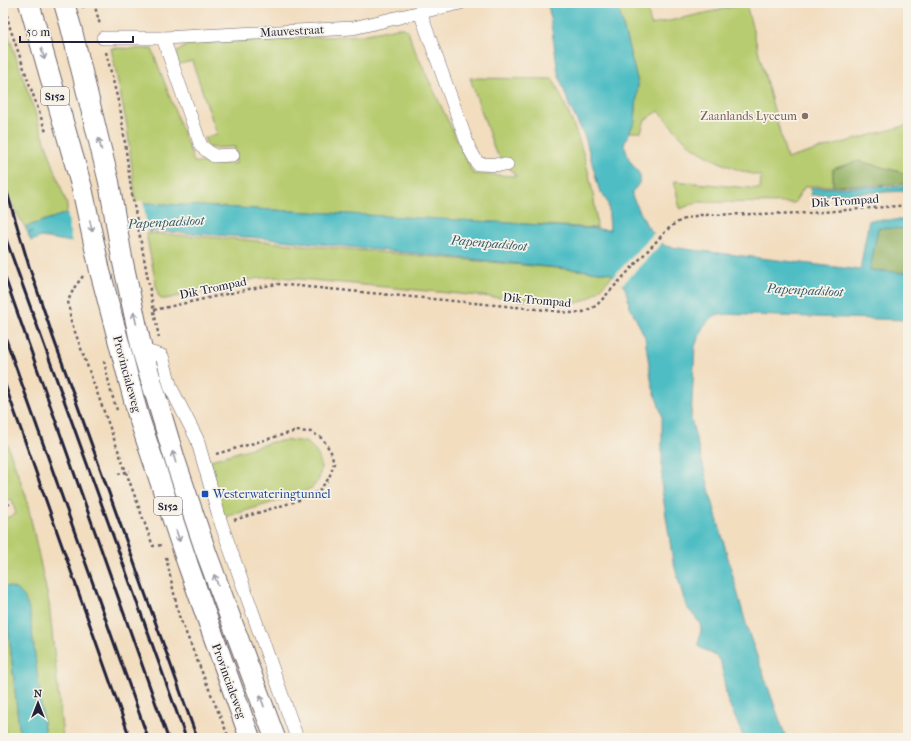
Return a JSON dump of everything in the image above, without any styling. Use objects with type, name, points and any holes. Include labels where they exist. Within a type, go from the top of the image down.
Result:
[{"type":"main road","name":"Provincialeweg","points":[[29,3],[82,188],[93,272],[185,558],[250,738]]},
{"type":"main road","name":"Provincialeweg","points":[[64,3],[109,182],[122,258],[142,350],[175,460],[206,552],[275,738]]},
{"type":"street","name":"Mauvestraat","points":[[103,38],[163,38],[353,28],[460,3]]},
{"type":"street","points":[[420,12],[469,148],[478,164],[507,165]]},
{"type":"street","points":[[163,38],[201,146],[214,156],[233,155]]},
{"type":"street","name":"Provincialeweg","points":[[142,350],[162,356]]},
{"type":"street","points":[[162,356],[171,388],[197,439],[221,523],[297,738]]},
{"type":"path","points":[[4,3],[10,28],[47,134]]},
{"type":"path","points":[[94,3],[121,113],[140,243],[162,356]]},
{"type":"path","name":"Dik Trompad","points":[[154,310],[277,284],[583,312],[596,306],[666,230],[685,218],[700,215],[812,213],[908,205]]},
{"type":"path","points":[[93,272],[74,288],[68,302],[71,320],[153,546],[163,545]]},
{"type":"path","points":[[213,455],[296,431],[311,432],[323,439],[331,452],[334,463],[329,478],[319,491],[297,501],[221,523]]},
{"type":"path","points":[[118,474],[130,471]]},
{"type":"path","points":[[3,506],[10,504]]},
{"type":"green space","points":[[617,3],[646,3],[651,25],[746,4],[787,159],[908,125],[908,174],[859,161],[833,169],[833,186],[805,186],[794,203],[698,202],[680,209],[674,181],[760,189],[761,176],[727,166],[696,149],[681,136],[659,111],[645,120],[641,132],[629,132],[635,121],[638,83]]},
{"type":"green space","points":[[3,19],[67,205],[67,213],[25,227],[3,189]]},
{"type":"green space","points":[[397,28],[408,30],[412,44],[473,174],[516,176],[495,151],[470,78],[553,79],[576,133],[588,170],[597,228],[145,203],[136,204],[127,126],[111,48],[152,49],[194,162],[236,164],[235,147],[208,148],[204,138],[217,134],[192,61],[176,65],[176,53],[188,44],[362,35]]},
{"type":"green space","points":[[859,161],[908,174],[908,184],[833,186],[833,169]]},
{"type":"green space","points":[[878,228],[907,229],[907,273],[870,270]]},
{"type":"green space","points":[[146,233],[236,239],[610,273],[612,276],[592,296],[580,302],[565,304],[279,277],[259,278],[161,299],[158,295]]},
{"type":"green space","points":[[3,433],[26,496],[49,603],[63,738],[45,738],[44,728],[9,587],[3,586],[3,519],[16,514],[12,499],[3,501]]},
{"type":"green space","points":[[290,440],[306,442],[313,448],[319,457],[321,468],[319,479],[313,487],[300,494],[222,518],[204,462],[272,442]]},
{"type":"green space","points":[[3,614],[8,625],[20,738],[6,738],[3,709]]},
{"type":"water","name":"Papenpadsloot","points":[[548,3],[617,3],[638,83],[635,121],[624,144],[629,159],[640,175],[640,182],[632,192],[632,196],[647,226],[665,246],[860,270],[869,220],[908,220],[908,233],[907,229],[878,228],[870,270],[906,273],[908,260],[908,320],[718,314],[710,319],[703,327],[695,346],[691,419],[748,631],[786,738],[744,738],[727,699],[721,663],[716,656],[699,647],[701,630],[700,623],[686,606],[673,561],[662,490],[662,415],[652,385],[645,337],[630,307],[625,287],[610,273],[260,238],[155,231],[72,242],[41,237],[31,241],[28,234],[33,231],[28,233],[25,227],[67,213],[145,203],[495,222],[610,230],[608,203],[599,189],[585,137],[569,105],[558,72]]},
{"type":"water","points":[[908,186],[908,191],[811,195],[811,188]]},
{"type":"water","points":[[3,586],[15,589],[22,594],[25,598],[30,614],[45,738],[20,738],[8,625],[3,614]]},
{"type":"pier","points":[[143,201],[148,233],[72,244],[67,211]]},
{"type":"pier","points":[[655,232],[664,241],[621,286],[612,278]]},
{"type":"railway","points":[[3,179],[29,266],[53,337],[197,738]]},
{"type":"railway","points":[[3,231],[186,738]]},
{"type":"railway","points":[[3,272],[168,738]]},
{"type":"railway","points":[[3,331],[148,738]]},
{"type":"railway","points":[[3,379],[130,738]]},
{"type":"place","name":"Zaanlands Lyceum","points":[[805,116]]},
{"type":"place","name":"Westerwateringtunnel","points":[[205,494]]}]
